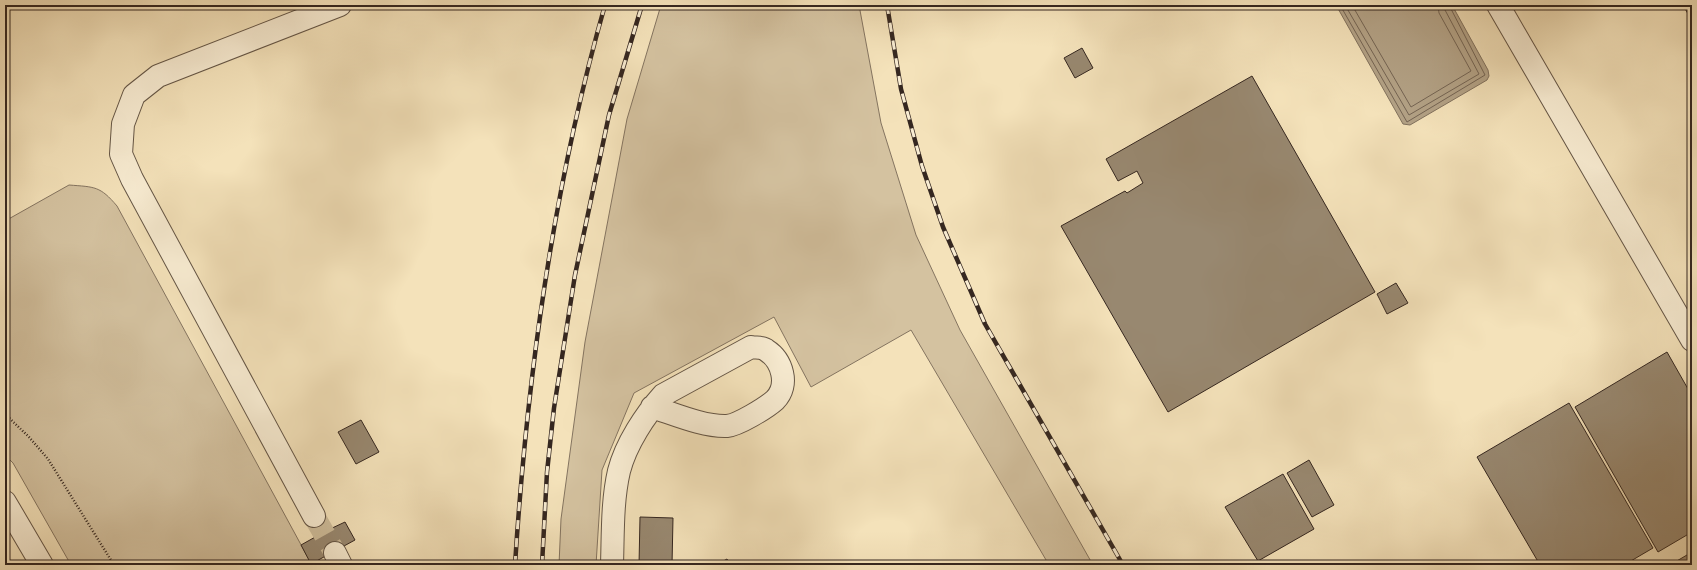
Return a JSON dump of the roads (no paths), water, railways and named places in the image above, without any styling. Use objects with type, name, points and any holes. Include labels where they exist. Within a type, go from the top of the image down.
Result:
[{"type":"street","points":[[314,516],[132,179],[121,154],[123,124],[134,95],[158,76],[340,5]]},
{"type":"street","points":[[1498,5],[1692,340]]},
{"type":"street","points":[[612,565],[614,498],[619,470],[628,448],[652,407],[663,395],[751,347],[765,349],[778,360],[783,372],[782,388],[776,400],[741,422],[728,426],[714,425],[652,407]]},
{"type":"street","points":[[5,502],[42,565]]},
{"type":"water","points":[[1336,5],[1452,5],[1488,70],[1489,76],[1487,80],[1410,125],[1403,124]]},
{"type":"tunnel","points":[[314,516],[335,553]]},
{"type":"railway","points":[[515,565],[527,423],[545,282],[571,143],[605,5]]},
{"type":"railway","points":[[542,565],[547,472],[554,408],[575,275],[609,115],[642,5]]},
{"type":"railway","points":[[887,5],[901,89],[922,166],[943,227],[985,324],[1123,565]]}]
